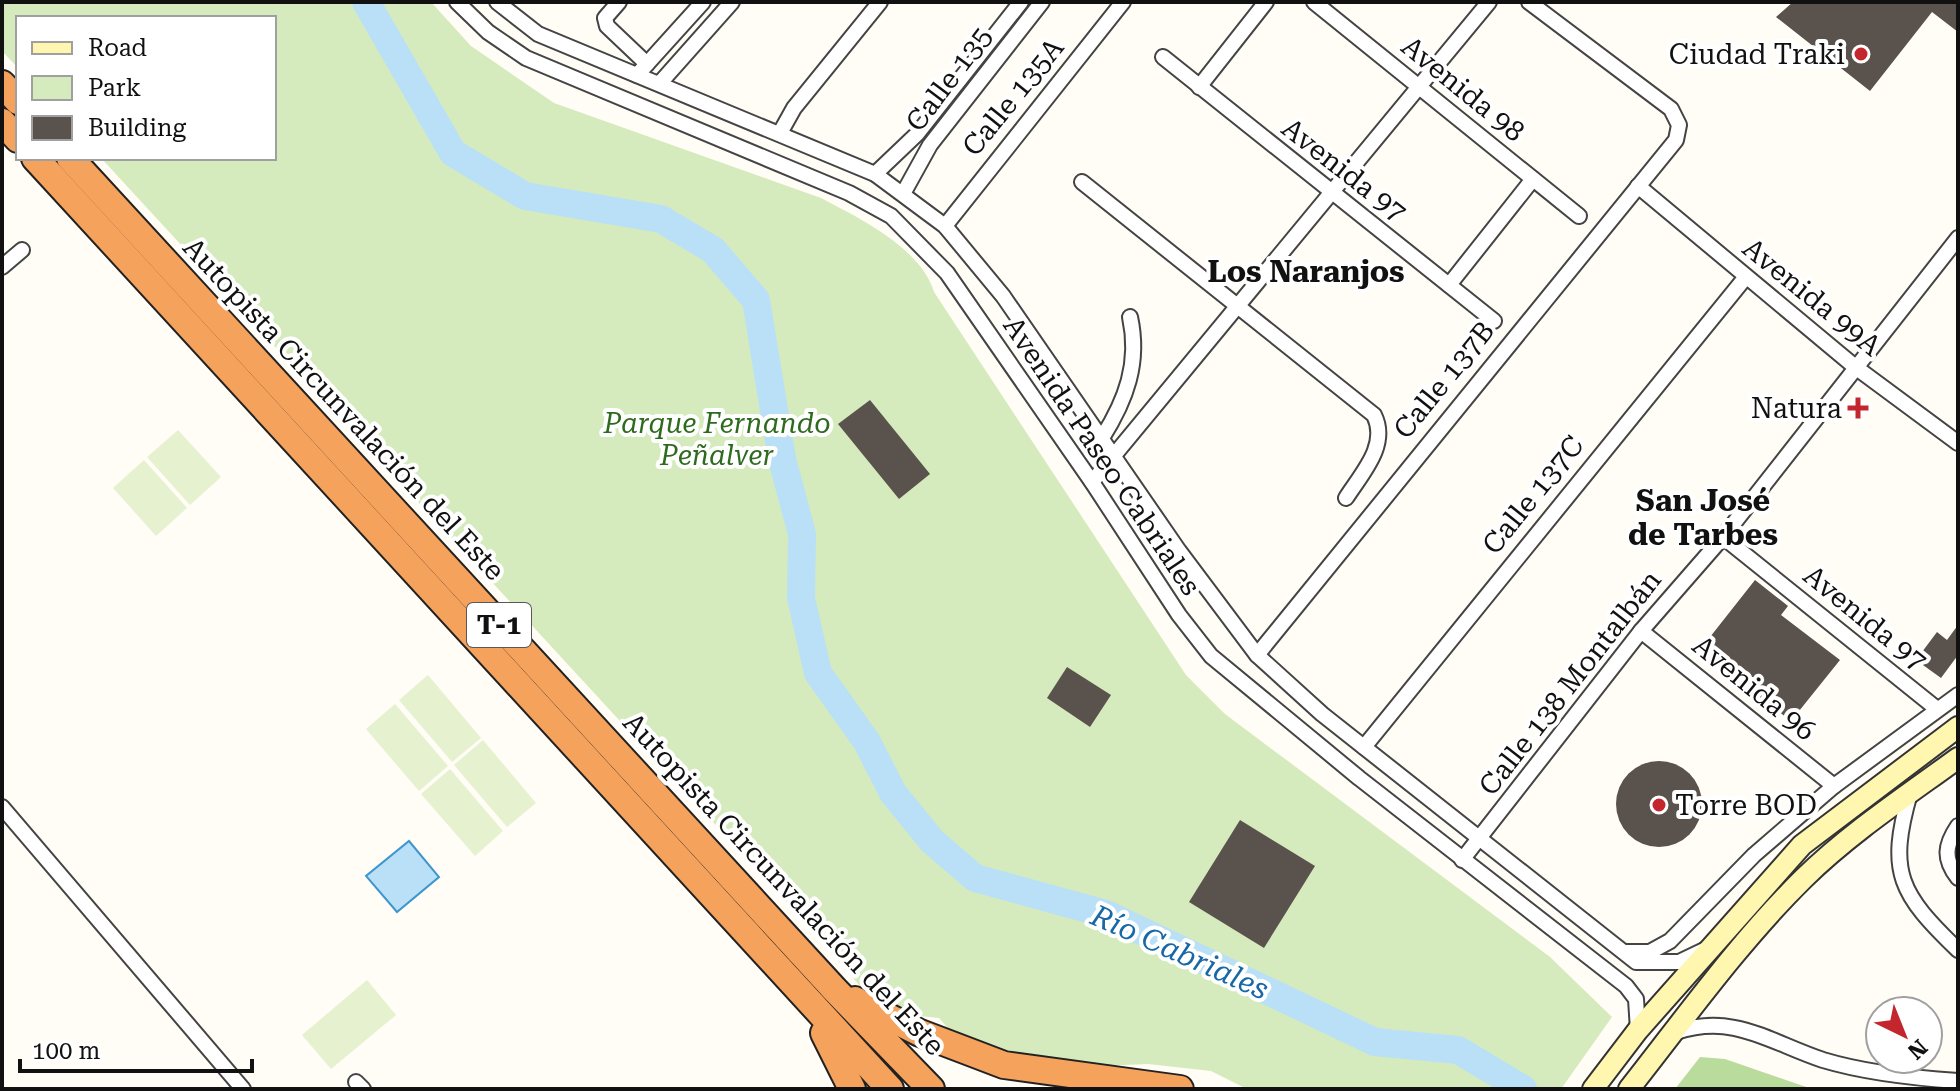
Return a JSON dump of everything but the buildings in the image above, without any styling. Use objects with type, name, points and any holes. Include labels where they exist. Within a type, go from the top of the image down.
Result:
[{"type":"highway","points":[[2,84],[16,99]]},
{"type":"highway","points":[[2,122],[16,137]]},
{"type":"highway","name":"Autopista Circunvalación del Este","points":[[37,160],[890,1089]]},
{"type":"highway","name":"Autopista Circunvalación del Este","points":[[72,160],[835,990],[931,1089]]},
{"type":"highway","points":[[835,990],[920,1033],[1004,1065],[1180,1089]]},
{"type":"highway","points":[[810,1005],[852,1089]]},
{"type":"street","name":"Avenida Paseo Cabriales","points":[[457,2],[488,32],[526,58],[820,180],[891,216],[947,273],[1092,482],[1179,615],[1211,656],[1462,860],[1626,986],[1636,999],[1638,1030]]},
{"type":"street","name":"Avenida Paseo Cabriales","points":[[497,2],[538,34],[642,69],[660,83],[875,174],[904,192],[945,226],[1003,296],[1219,608],[1257,655],[1364,747],[1636,962],[1679,962],[1708,948]]},
{"type":"street","points":[[619,2],[605,18],[607,26],[642,69],[703,2]]},
{"type":"street","points":[[660,83],[732,2]]},
{"type":"street","points":[[780,133],[794,108],[880,2]]},
{"type":"street","name":"Calle 135","points":[[875,174],[917,134],[1021,2]]},
{"type":"street","name":"Calle 135","points":[[904,192],[930,145],[1042,2]]},
{"type":"street","name":"Calle 135A","points":[[945,226],[1123,2]]},
{"type":"street","points":[[1199,87],[1266,2]]},
{"type":"street","name":"Avenida 98","points":[[1314,2],[1579,216]]},
{"type":"street","points":[[1092,482],[1489,2]]},
{"type":"street","name":"Calle 137B","points":[[1257,655],[1676,140],[1679,125],[1671,109],[1529,2]]},
{"type":"street","name":"Avenida 97","points":[[1163,57],[1494,321]]},
{"type":"street","points":[[1449,285],[1533,179]]},
{"type":"street","points":[[1082,182],[1374,415],[1380,426],[1380,440],[1346,498]]},
{"type":"street","name":"Avenida 99A","points":[[1638,186],[1854,366],[1958,443]]},
{"type":"street","name":"Calle 138 Montalbán","points":[[1462,860],[1641,631],[1723,537],[1854,366],[1958,238]]},
{"type":"street","points":[[2,267],[22,250]]},
{"type":"street","name":"Calle 137C","points":[[1364,747],[1745,278]]},
{"type":"street","points":[[1102,438],[1128,392],[1133,345],[1130,317]]},
{"type":"street","name":"Avenida 97","points":[[1723,537],[1937,709]]},
{"type":"street","name":"Avenida 96","points":[[1641,631],[1834,786]]},
{"type":"street","points":[[1626,952],[1650,952],[1670,941],[1754,855],[1834,786],[1958,695]]},
{"type":"street","points":[[1593,1089],[1638,1030],[1708,948],[1802,845],[1958,727]]},
{"type":"street","points":[[1629,1089],[1737,952],[1805,877],[1910,792],[1958,758]]},
{"type":"street","points":[[1910,792],[1900,827],[1901,881],[1913,905],[1958,945]]},
{"type":"street","points":[[2,807],[243,1089]]},
{"type":"street","points":[[1958,826],[1947,844],[1947,858],[1958,878]]},
{"type":"street","points":[[1676,1032],[1702,1023],[1725,1024],[1825,1060],[1918,1079],[1958,1081]]},
{"type":"green space","name":"Parque Fernando Peñalver","points":[[2,2],[431,2],[471,46],[554,103],[821,198],[870,225],[903,248],[927,276],[934,292],[1186,675],[1225,714],[1550,957],[1612,1017],[1561,1089],[1247,1089],[1211,1071],[1148,1064],[1075,1067],[1037,1061],[959,1041],[939,1018],[890,1013],[867,994],[784,899],[103,160],[276,160],[276,16],[16,16],[16,66],[2,51]]},
{"type":"green space","points":[[178,430],[221,477],[190,505],[147,457]]},
{"type":"green space","points":[[144,460],[187,508],[156,536],[113,488]]},
{"type":"green space","points":[[428,675],[481,738],[452,762],[399,700]]},
{"type":"green space","points":[[395,704],[448,766],[419,791],[366,729]]},
{"type":"green space","points":[[483,740],[536,803],[507,827],[454,765]]},
{"type":"green space","points":[[450,769],[503,831],[475,856],[421,794]]},
{"type":"green space","points":[[367,980],[396,1015],[331,1069],[302,1035]]},
{"type":"green space","points":[[1700,1057],[1725,1059],[1812,1089],[1675,1089]]},
{"type":"water","points":[[409,841],[439,877],[397,912],[366,876]]},
{"type":"waterway","name":"Río Cabriales","points":[[366,2],[453,153],[525,196],[661,219],[713,250],[756,300],[782,459],[802,534],[801,598],[818,673],[867,742],[893,793],[932,841],[975,878],[1106,914],[1375,1042],[1458,1050],[1523,1089]]},
{"type":"place","name":"Ciudad Traki","points":[[1861,54]]},
{"type":"place","name":"Natura","points":[[1858,408]]},
{"type":"place","name":"Torre BOD","points":[[1659,805]]},
{"type":"district","name":"Los Naranjos","points":[[1306,271]]},
{"type":"district","name":"San José de Tarbes","points":[[1703,517]]}]
